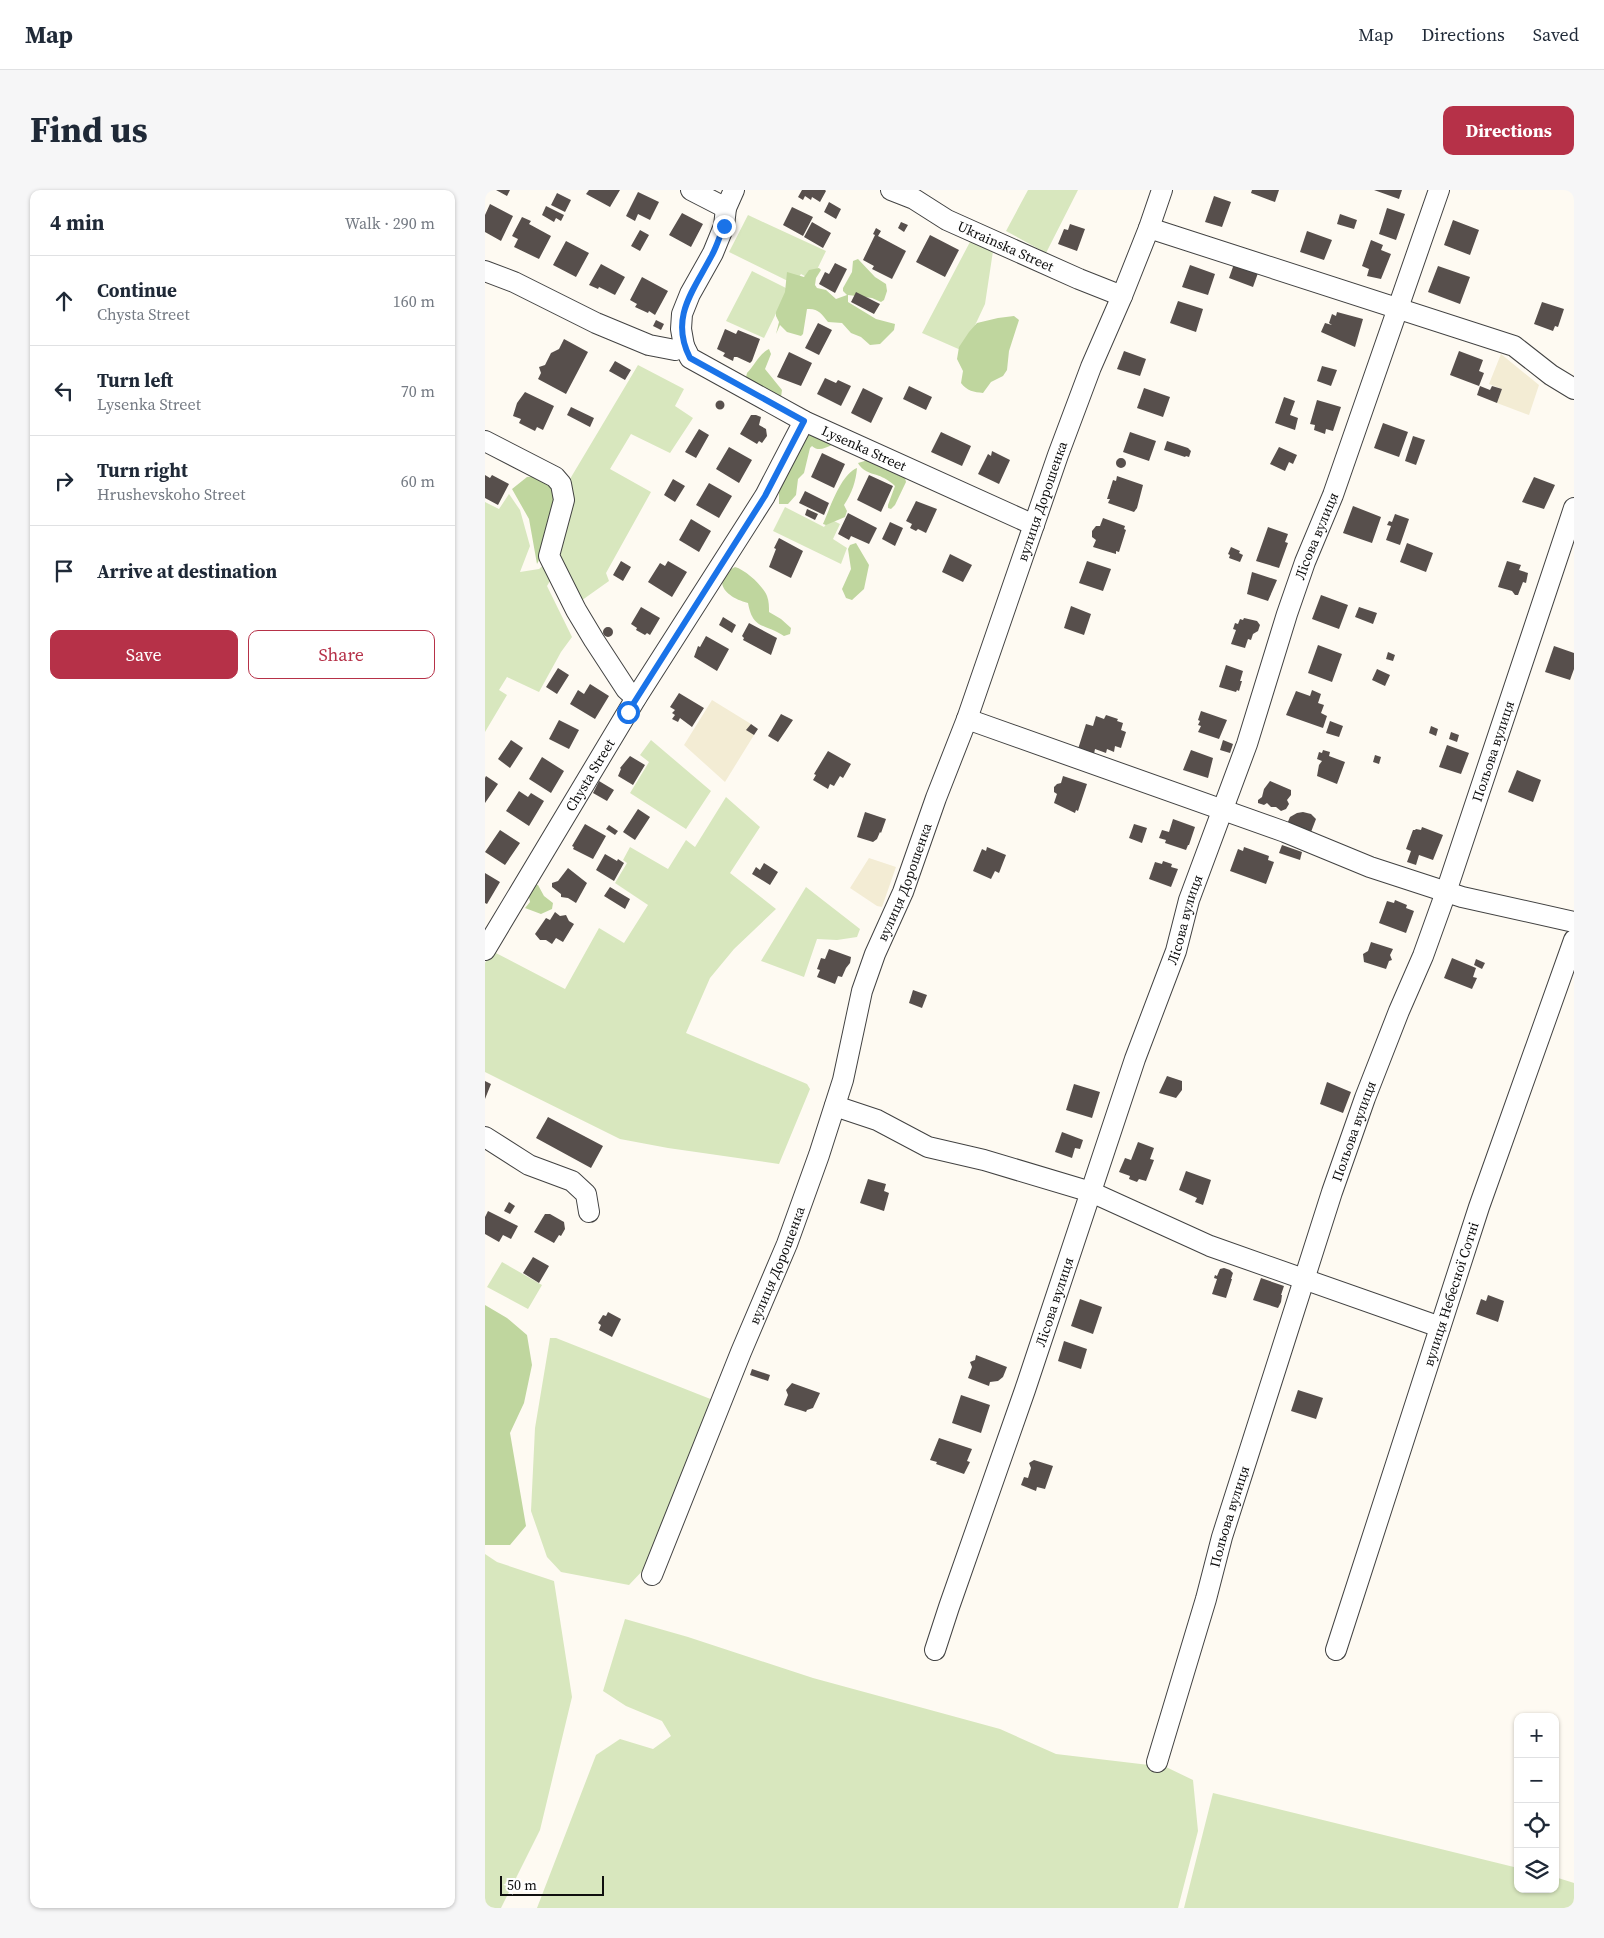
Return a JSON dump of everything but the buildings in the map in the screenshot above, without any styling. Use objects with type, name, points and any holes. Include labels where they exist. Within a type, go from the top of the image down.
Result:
[{"type":"street","points":[[485,271],[514,282],[596,323],[649,345],[675,350],[683,346],[682,314],[690,294],[713,253],[724,226],[730,199],[691,190]]},
{"type":"street","name":"Ukrainska Street","points":[[891,190],[916,194],[947,220],[1122,296]]},
{"type":"street","name":"вулиця Дорошенка","points":[[652,1575],[741,1352],[787,1244],[819,1156],[843,1080],[862,991],[875,954],[903,892],[936,798],[967,719],[1058,456],[1091,367],[1149,228],[1162,190]]},
{"type":"street","name":"Лісова вулиця","points":[[935,1650],[1025,1390],[1135,1059],[1176,951],[1189,900],[1247,744],[1287,614],[1305,562],[1333,495],[1439,190]]},
{"type":"street","points":[[1149,228],[1514,346],[1551,375],[1574,389]]},
{"type":"street","name":"Lysenka Street","points":[[683,346],[690,358],[804,421],[1034,525]]},
{"type":"street","name":"Chysta Street","points":[[485,950],[636,698],[765,496],[804,421]]},
{"type":"street","points":[[485,441],[555,477],[561,484],[564,500],[549,556],[576,610],[594,640],[626,689],[636,698]]},
{"type":"street","name":"Польова вулиця","points":[[1157,1762],[1222,1537],[1303,1280],[1365,1098],[1423,956],[1446,892],[1574,508]]},
{"type":"street","points":[[967,719],[1285,832],[1370,868],[1446,892],[1515,910],[1574,922]]},
{"type":"street","name":"вулиця Небесної Сотні","points":[[1336,1650],[1479,1207],[1569,973],[1574,940]]},
{"type":"street","points":[[835,1106],[877,1120],[928,1147],[984,1160],[1091,1192],[1210,1246],[1440,1327]]},
{"type":"street","points":[[485,1137],[529,1164],[571,1182],[586,1194],[589,1212]]},
{"type":"shaded area","points":[[1501,354],[1539,385],[1529,415],[1497,403],[1502,389],[1489,384]]},
{"type":"shaded area","points":[[712,700],[751,724],[747,730],[754,735],[725,782],[684,745]]},
{"type":"shaded area","points":[[869,858],[896,867],[882,907],[877,906],[850,888]]},
{"type":"green space","points":[[1028,190],[1078,190],[1046,253],[1006,231]]},
{"type":"green space","points":[[748,215],[826,251],[812,280],[801,274],[794,284],[729,252]]},
{"type":"green space","points":[[971,240],[993,251],[985,304],[963,351],[922,333]]},
{"type":"green space","points":[[858,259],[875,277],[886,284],[887,291],[884,300],[881,302],[872,298],[848,295],[848,302],[876,319],[895,324],[894,330],[880,344],[870,345],[861,337],[851,333],[842,323],[828,322],[824,316],[814,309],[807,309],[803,334],[801,336],[787,332],[780,325],[776,334],[779,322],[776,312],[785,292],[787,272],[804,277],[809,270],[819,268],[821,270],[816,278],[815,285],[817,288],[826,290],[836,299],[847,295],[843,288],[852,272],[853,261]]},
{"type":"green space","points":[[752,271],[788,289],[764,338],[726,321]]},
{"type":"green space","points":[[1014,316],[1019,320],[1009,351],[1007,370],[1003,376],[991,382],[983,393],[974,392],[966,388],[961,383],[963,371],[957,359],[959,347],[969,332],[977,323]]},
{"type":"green space","points":[[769,349],[771,354],[765,369],[782,390],[781,397],[745,382],[747,373]]},
{"type":"green space","points":[[638,365],[684,389],[675,406],[693,418],[670,453],[631,434],[610,469],[651,492],[606,573],[609,581],[578,603],[556,550],[572,494],[570,479]]},
{"type":"green space","points":[[813,431],[832,442],[832,445],[822,449],[812,446],[810,448],[804,473],[798,479],[796,495],[788,504],[779,504],[779,491],[804,434]]},
{"type":"green space","points":[[868,460],[905,478],[906,482],[895,505],[891,509],[888,508],[888,505],[895,486],[884,478],[860,467],[858,463]]},
{"type":"green space","points":[[857,468],[853,487],[844,505],[847,511],[845,517],[826,525],[823,524],[841,484],[851,471]]},
{"type":"green space","points":[[540,476],[561,484],[546,546],[537,564],[529,519],[512,489],[527,477]]},
{"type":"green space","points":[[509,494],[520,510],[530,546],[520,572],[539,569],[546,563],[553,576],[547,586],[572,637],[561,652],[539,692],[507,677],[499,690],[507,695],[485,732],[485,502],[499,509]]},
{"type":"green space","points":[[785,507],[824,527],[830,519],[840,524],[833,539],[847,548],[841,564],[773,531]]},
{"type":"green space","points":[[856,543],[869,565],[864,589],[852,600],[846,598],[842,589],[851,569],[848,549],[850,545]]},
{"type":"green space","points":[[735,567],[749,575],[762,588],[768,598],[769,612],[791,628],[790,634],[784,636],[760,625],[753,618],[748,603],[740,601],[728,593],[722,583],[723,578],[727,572]]},
{"type":"green space","points":[[651,740],[711,791],[686,829],[630,793],[649,762],[640,755]]},
{"type":"green space","points":[[726,797],[760,827],[730,873],[776,909],[734,949],[710,978],[686,1033],[807,1084],[810,1089],[779,1164],[620,1139],[485,1072],[485,963],[492,951],[565,989],[599,928],[624,943],[648,905],[615,883],[627,863],[623,860],[630,847],[668,869],[686,840],[695,847]]},
{"type":"green space","points":[[532,884],[538,885],[544,896],[553,903],[552,909],[541,914],[525,908],[530,902],[528,892]]},
{"type":"green space","points":[[806,887],[860,929],[857,937],[837,940],[817,939],[804,977],[761,961]]},
{"type":"green space","points":[[502,1262],[542,1285],[528,1309],[487,1287]]},
{"type":"green space","points":[[485,1305],[507,1318],[527,1335],[532,1365],[524,1403],[510,1433],[526,1526],[510,1545],[485,1545]]},
{"type":"green space","points":[[550,1338],[556,1338],[713,1400],[646,1567],[629,1585],[561,1572],[547,1557],[531,1511],[535,1428]]},
{"type":"green space","points":[[485,1554],[497,1562],[554,1581],[572,1697],[540,1830],[501,1908],[485,1908]]},
{"type":"green space","points":[[625,1619],[688,1637],[813,1678],[1000,1729],[1056,1754],[1166,1767],[1193,1780],[1198,1831],[1178,1908],[537,1908],[596,1755],[620,1739],[653,1749],[671,1736],[662,1721],[626,1706],[603,1691]]},
{"type":"green space","points":[[1213,1793],[1514,1867],[1514,1893],[1559,1893],[1559,1878],[1574,1883],[1574,1908],[1184,1908]]},
{"type":"route","points":[[628,712],[765,496],[804,421],[731,380],[707,369],[690,358],[683,346],[682,314],[690,294],[713,253],[724,226]]}]
